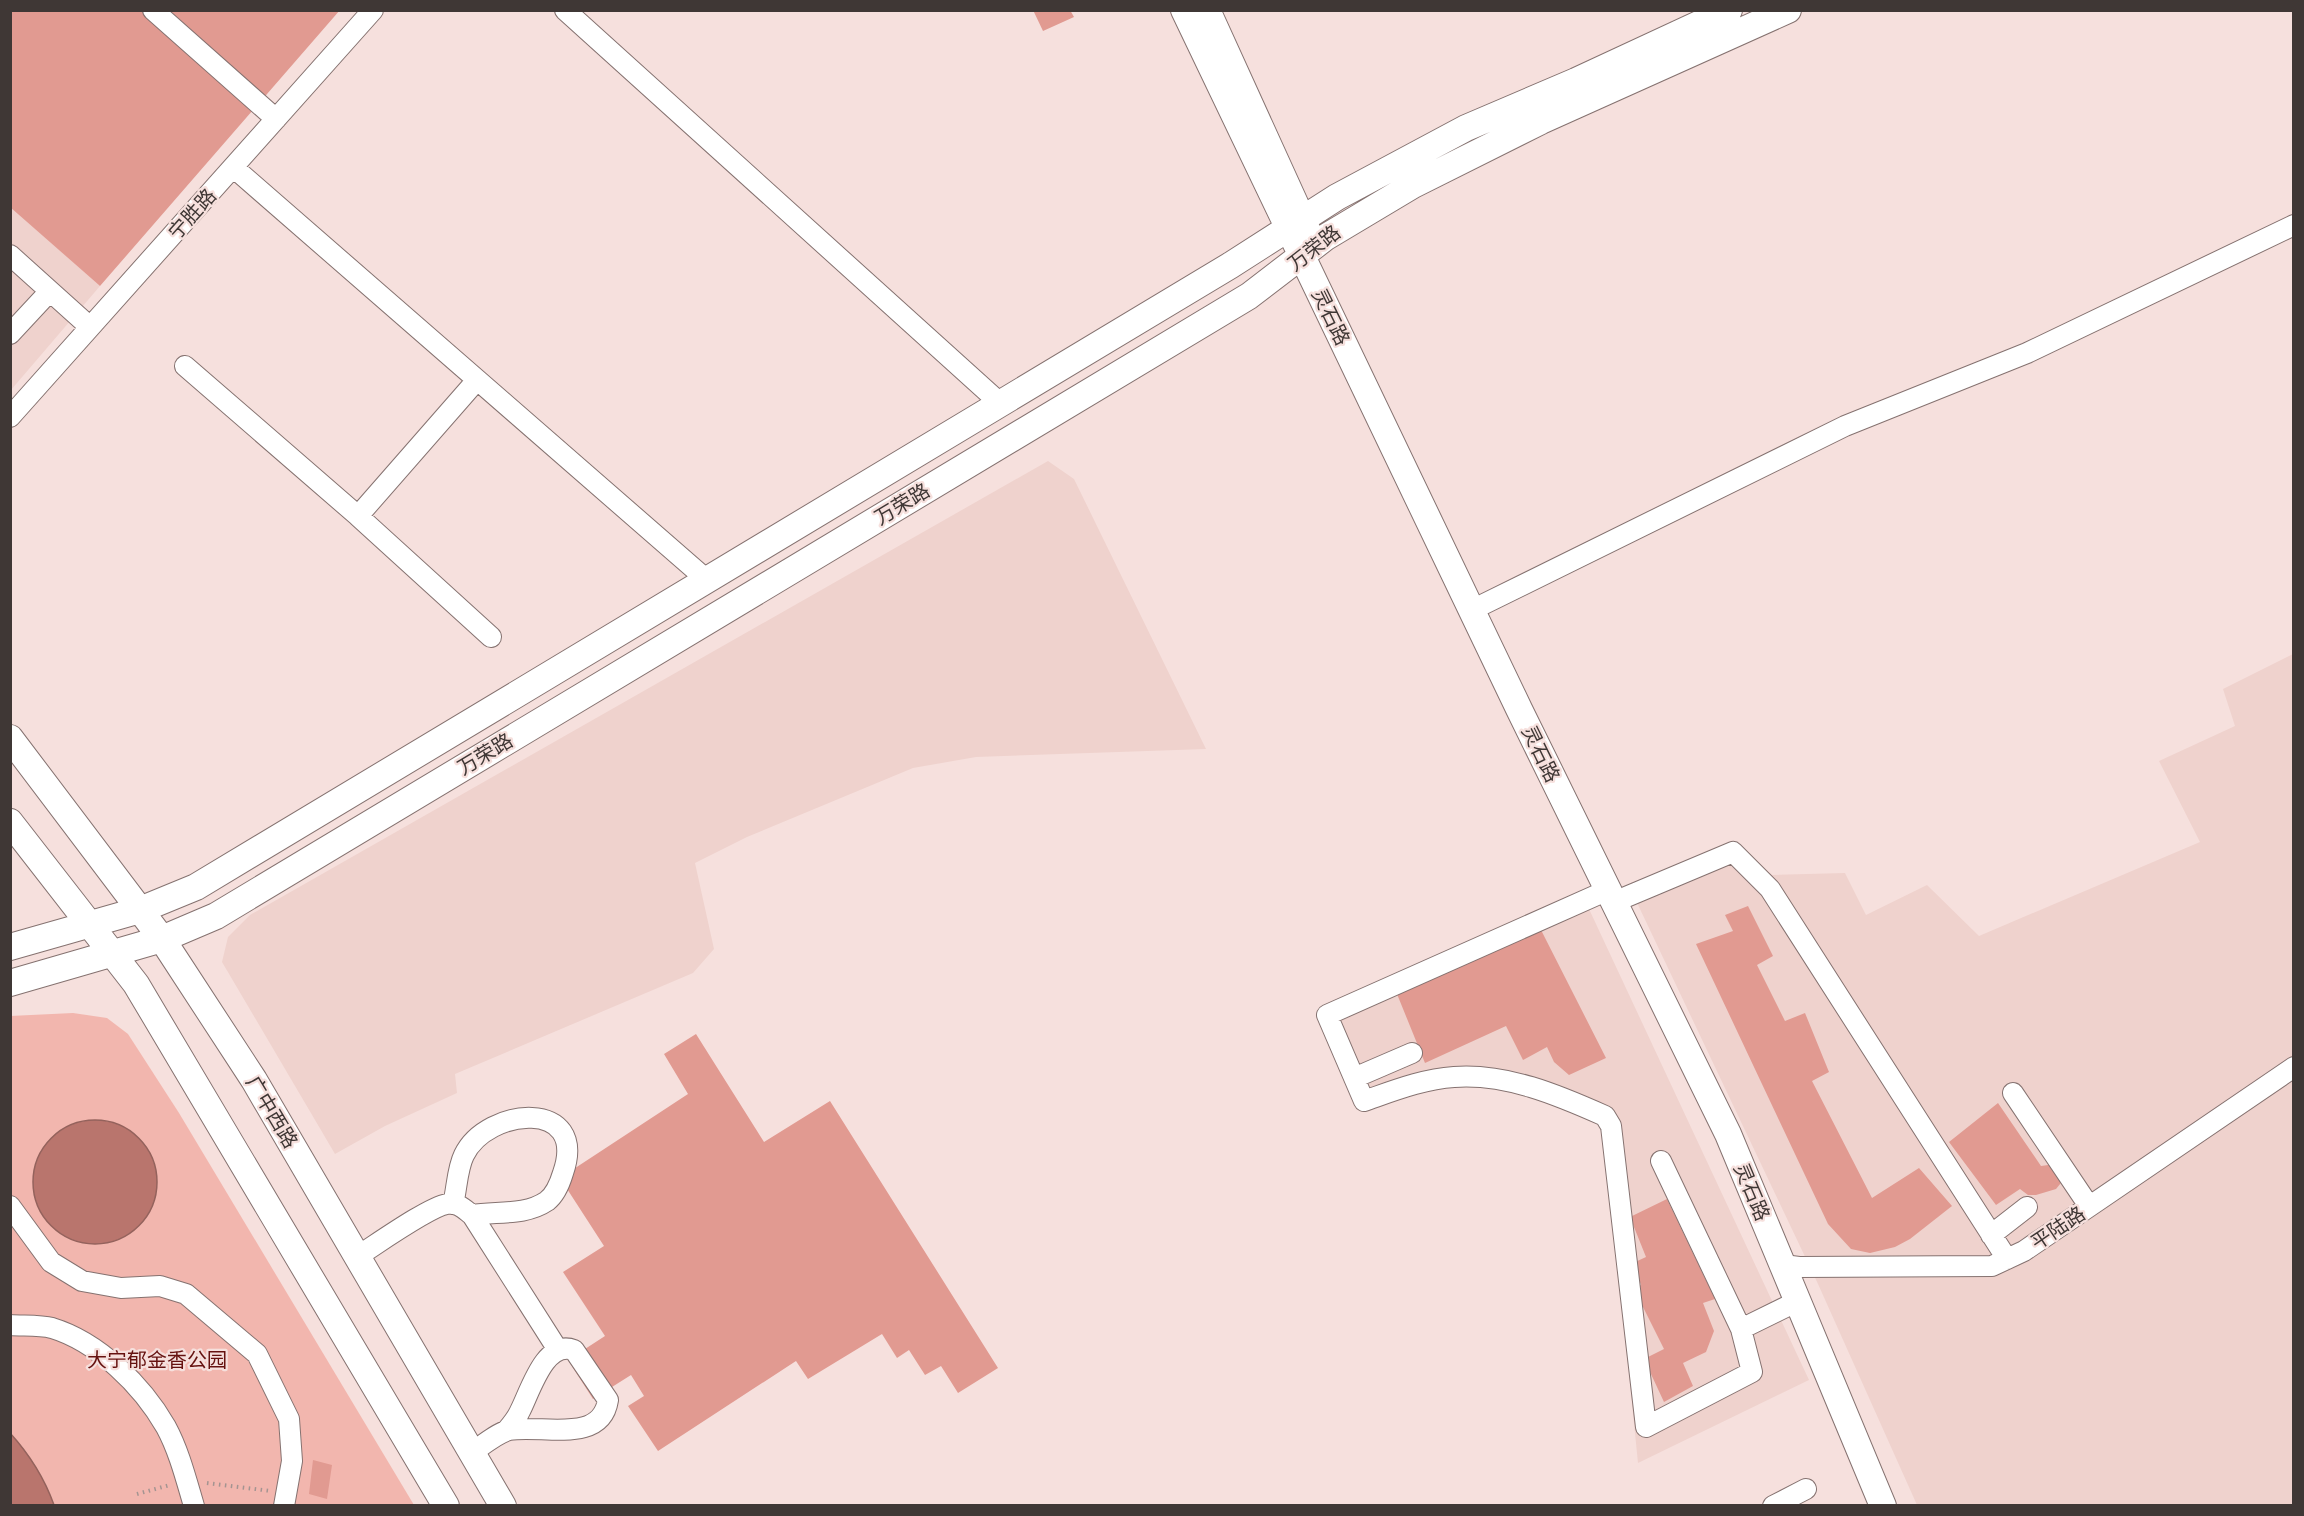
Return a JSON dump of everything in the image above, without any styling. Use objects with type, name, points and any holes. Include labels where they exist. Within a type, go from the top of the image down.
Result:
[{"type":"main road","name":"灵石路","points":[[1184,10],[1295,223],[1617,893]]},
{"type":"main road","name":"灵石路","points":[[1208,10],[1295,223]]},
{"type":"main road","name":"万荣路","points":[[10,947],[140,910],[196,887],[1001,404],[1392,166],[1487,117],[1576,81],[1729,10]]},
{"type":"main road","name":"万荣路","points":[[10,983],[113,951],[162,939],[189,929],[226,910],[1249,296],[1349,221],[1476,152],[1788,10]]},
{"type":"main road","name":"灵石路","points":[[1308,251],[1484,604],[1791,1266],[1898,1506]]},
{"type":"main road","name":"广中西路","points":[[10,738],[162,939],[254,1080],[503,1506]]},
{"type":"main road","points":[[10,822],[113,951],[136,984],[446,1506]]},
{"type":"main road","name":"灵石路","points":[[1791,1266],[1798,1301],[1883,1506]]},
{"type":"street","points":[[153,10],[276,119]]},
{"type":"street","name":"宁胜路","points":[[10,417],[373,10]]},
{"type":"street","points":[[565,10],[1001,404]]},
{"type":"street","points":[[233,167],[707,580]]},
{"type":"street","points":[[1484,604],[1845,426],[2027,353],[2294,225]]},
{"type":"street","points":[[10,255],[90,327]]},
{"type":"street","points":[[10,334],[50,291]]},
{"type":"street","points":[[185,366],[358,516],[491,637]]},
{"type":"street","points":[[358,516],[477,380]]},
{"type":"street","points":[[1661,1161],[1741,1329],[1752,1372],[1646,1427],[1644,1340],[1611,1126],[1605,1116],[1535,1087],[1495,1080],[1454,1077],[1412,1085],[1364,1101],[1328,1015],[1617,893],[1733,852],[1770,890],[2007,1260]]},
{"type":"street","points":[[1354,1078],[1412,1053]]},
{"type":"street","name":"平陆路","points":[[1791,1266],[1992,1266],[2007,1260],[2089,1206],[2294,1067]]},
{"type":"street","points":[[2013,1093],[2089,1206]]},
{"type":"street","points":[[453,1204],[462,1157],[475,1137],[498,1125],[522,1118],[547,1119],[561,1130],[568,1150],[558,1187],[549,1199],[536,1207],[519,1211],[472,1215]]},
{"type":"street","points":[[358,1256],[431,1211],[453,1204],[460,1205],[472,1215],[558,1350]]},
{"type":"street","points":[[10,1206],[51,1262],[82,1281],[121,1288],[160,1286],[186,1294],[257,1354],[275,1386],[289,1419],[291,1461],[285,1499]]},
{"type":"street","points":[[1991,1235],[2027,1207]]},
{"type":"street","points":[[1741,1329],[1798,1301]]},
{"type":"street","points":[[10,1325],[50,1327],[82,1340],[138,1390],[166,1427],[194,1506]]},
{"type":"street","points":[[473,1452],[507,1430],[520,1413],[542,1368],[558,1350],[567,1347],[574,1350],[608,1400],[606,1413],[595,1424],[575,1429],[507,1430]]},
{"type":"street","points":[[1773,1506],[1806,1489]]},
{"type":"path","points":[[137,1494],[186,1480],[285,1499]]},
{"type":"shaded area","points":[[11,207],[100,286],[11,390]]},
{"type":"shaded area","points":[[1048,461],[1074,479],[1206,749],[976,757],[913,768],[747,837],[695,863],[714,949],[693,973],[455,1074],[457,1093],[385,1126],[335,1154],[222,962],[228,937],[250,915]]},
{"type":"shaded area","points":[[2293,654],[2293,1505],[1917,1505],[1818,1284],[1630,888],[1735,841],[1772,875],[1845,873],[1866,915],[1927,885],[1979,936],[2200,842],[2159,761],[2235,726],[2223,689]]},
{"type":"shaded area","points":[[1589,909],[1809,1380],[1638,1463],[1604,1123],[1524,1091],[1457,1083],[1361,1106],[1325,1021]]},
{"type":"shaded area","points":[[95,1120],[119,1125],[139,1138],[152,1158],[157,1182],[152,1206],[139,1226],[119,1239],[95,1244],[71,1239],[51,1226],[38,1206],[33,1182],[38,1158],[51,1138],[71,1125]]},
{"type":"shaded area","points":[[10,1433],[36,1467],[54,1505],[11,1505]]},
{"type":"green space","name":"大宁郁金香公园","points":[[73,1013],[107,1018],[128,1034],[179,1113],[414,1505],[11,1505],[10,1016]]},
{"type":"building","points":[[10,10],[340,10],[100,286],[10,207]]},
{"type":"building","points":[[1033,10],[1070,10],[1074,17],[1043,31]]},
{"type":"building","points":[[1748,906],[1773,956],[1757,965],[1785,1021],[1805,1013],[1829,1072],[1812,1081],[1872,1198],[1919,1168],[1952,1206],[1910,1239],[1895,1247],[1870,1253],[1851,1249],[1828,1224],[1696,944],[1733,931],[1725,915]]},
{"type":"building","points":[[1541,930],[1606,1058],[1569,1075],[1554,1062],[1547,1047],[1523,1060],[1506,1026],[1425,1063],[1397,994]]},
{"type":"building","points":[[696,1034],[764,1142],[830,1101],[998,1368],[958,1393],[941,1366],[925,1375],[909,1350],[897,1358],[882,1334],[808,1379],[796,1361],[658,1451],[628,1406],[644,1396],[631,1375],[593,1399],[568,1360],[605,1336],[563,1272],[604,1246],[560,1178],[688,1094],[664,1054]]},
{"type":"building","points":[[1998,1103],[2041,1166],[2055,1164],[2065,1178],[2056,1189],[2028,1195],[2020,1189],[1996,1205],[1949,1142]]},
{"type":"building","points":[[1667,1199],[1715,1299],[1703,1303],[1714,1331],[1706,1352],[1683,1363],[1693,1386],[1664,1402],[1644,1359],[1664,1349],[1634,1289],[1641,1285],[1633,1263],[1646,1257],[1630,1217]]},
{"type":"building","points":[[313,1460],[332,1465],[327,1499],[309,1494]]}]
